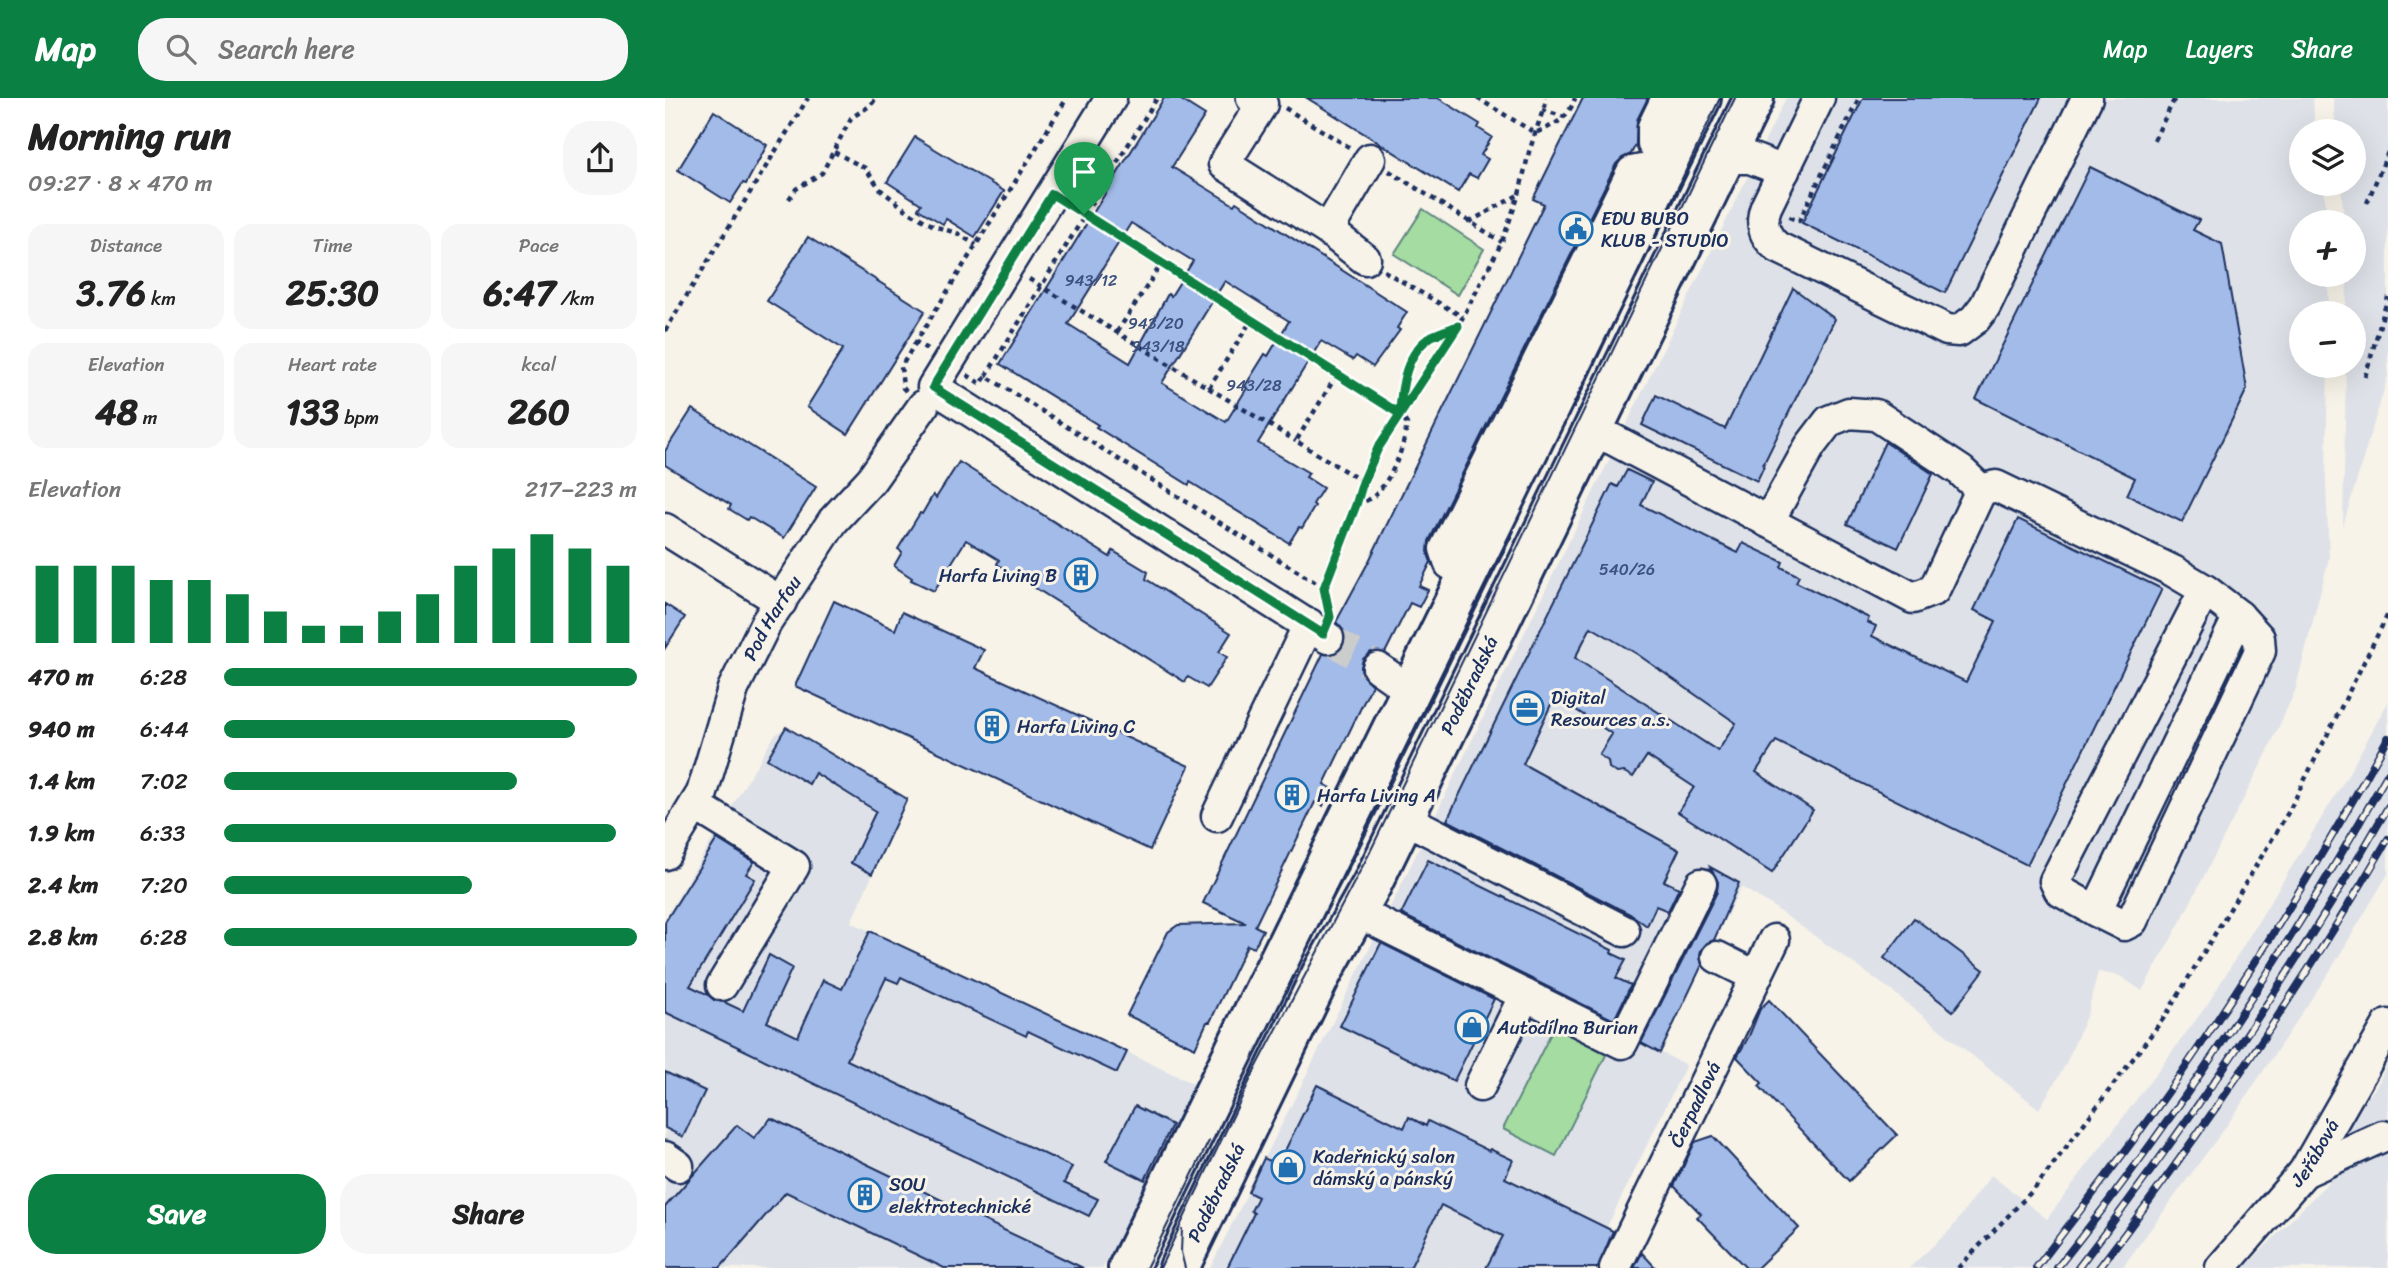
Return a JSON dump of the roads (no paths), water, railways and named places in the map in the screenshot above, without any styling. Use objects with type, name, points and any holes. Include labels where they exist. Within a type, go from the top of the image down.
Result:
[{"type":"main road","points":[[1131,1267],[1701,98]]},
{"type":"main road","name":"Poděbradská","points":[[1179,1268],[1321,975],[1357,912],[1404,818],[1754,98]]},
{"type":"street","name":"Pod Harfou","points":[[665,854],[702,793],[733,689],[767,624],[833,521],[870,480],[935,385],[1111,98]]},
{"type":"street","points":[[1252,98],[1262,104],[1224,164],[1328,230],[1366,259]]},
{"type":"street","points":[[1667,98],[1653,127],[1653,144],[1667,167]]},
{"type":"street","points":[[1819,98],[1763,215],[1767,239],[1777,247],[1947,330],[1959,331],[1976,318],[1985,306],[2087,98]]},
{"type":"street","points":[[1723,158],[1751,158],[1784,171]]},
{"type":"street","points":[[1328,230],[1370,159]]},
{"type":"street","points":[[935,385],[1320,632],[1217,816]]},
{"type":"street","points":[[1768,522],[1810,446],[1829,421],[1849,413],[1877,415],[1961,471],[1981,490]]},
{"type":"street","points":[[1591,432],[1612,439],[1913,598],[1934,590],[1981,490],[1996,486],[2173,571],[2205,590],[2239,616],[2259,638],[2260,651],[2132,921],[2123,925],[2060,891],[2056,881],[2205,590]]},
{"type":"street","points":[[665,529],[781,602]]},
{"type":"street","points":[[1378,668],[1411,691]]},
{"type":"street","points":[[695,805],[794,866],[722,985]]},
{"type":"street","points":[[1404,818],[1623,931]]},
{"type":"street","points":[[1357,912],[1622,1043],[1701,884]]},
{"type":"street","name":"Čerpadlová","points":[[1615,1268],[1774,940]]},
{"type":"street","points":[[1717,957],[1755,976]]},
{"type":"street","points":[[1480,1086],[1525,995]]},
{"type":"street","name":"Jeřábová","points":[[2221,1268],[2304,1172],[2388,1025]]},
{"type":"street","points":[[2304,1172],[2383,1136]]},
{"type":"tunnel","points":[[1328,638],[1378,668]]},
{"type":"tram line","points":[[1574,408],[1720,98]]},
{"type":"tram line","points":[[1160,1268],[1254,1072],[1369,854],[1735,98]]},
{"type":"tram line","points":[[1309,945],[1514,531]]},
{"type":"tram line","points":[[1146,1268],[1209,1141]]},
{"type":"tram line","points":[[1182,1229],[1181,1252],[1185,1268]]},
{"type":"railway","points":[[2036,1268],[2134,1139],[2217,1020],[2293,901],[2388,738]]},
{"type":"railway","points":[[2057,1268],[2147,1149],[2232,1027],[2273,965],[2388,773]]},
{"type":"railway","points":[[2078,1268],[2241,1043],[2317,927],[2388,807]]},
{"type":"railway","points":[[2099,1268],[2250,1058],[2388,839]]},
{"type":"place","name":"EDU BUBO KLUB - STUDIO","points":[[1576,229]]},
{"type":"place","name":"Harfa Living B","points":[[1081,575]]},
{"type":"place","name":"Digital Resources a.s.","points":[[1527,708]]},
{"type":"place","name":"Harfa Living C","points":[[992,726]]},
{"type":"place","name":"Harfa Living A","points":[[1292,795]]},
{"type":"place","name":"Autodílna Burian","points":[[1472,1027]]},
{"type":"place","name":"Kadeřnický salon dámský a pánský","points":[[1288,1167]]},
{"type":"place","name":"SOU elektrotechnické","points":[[865,1195]]}]
